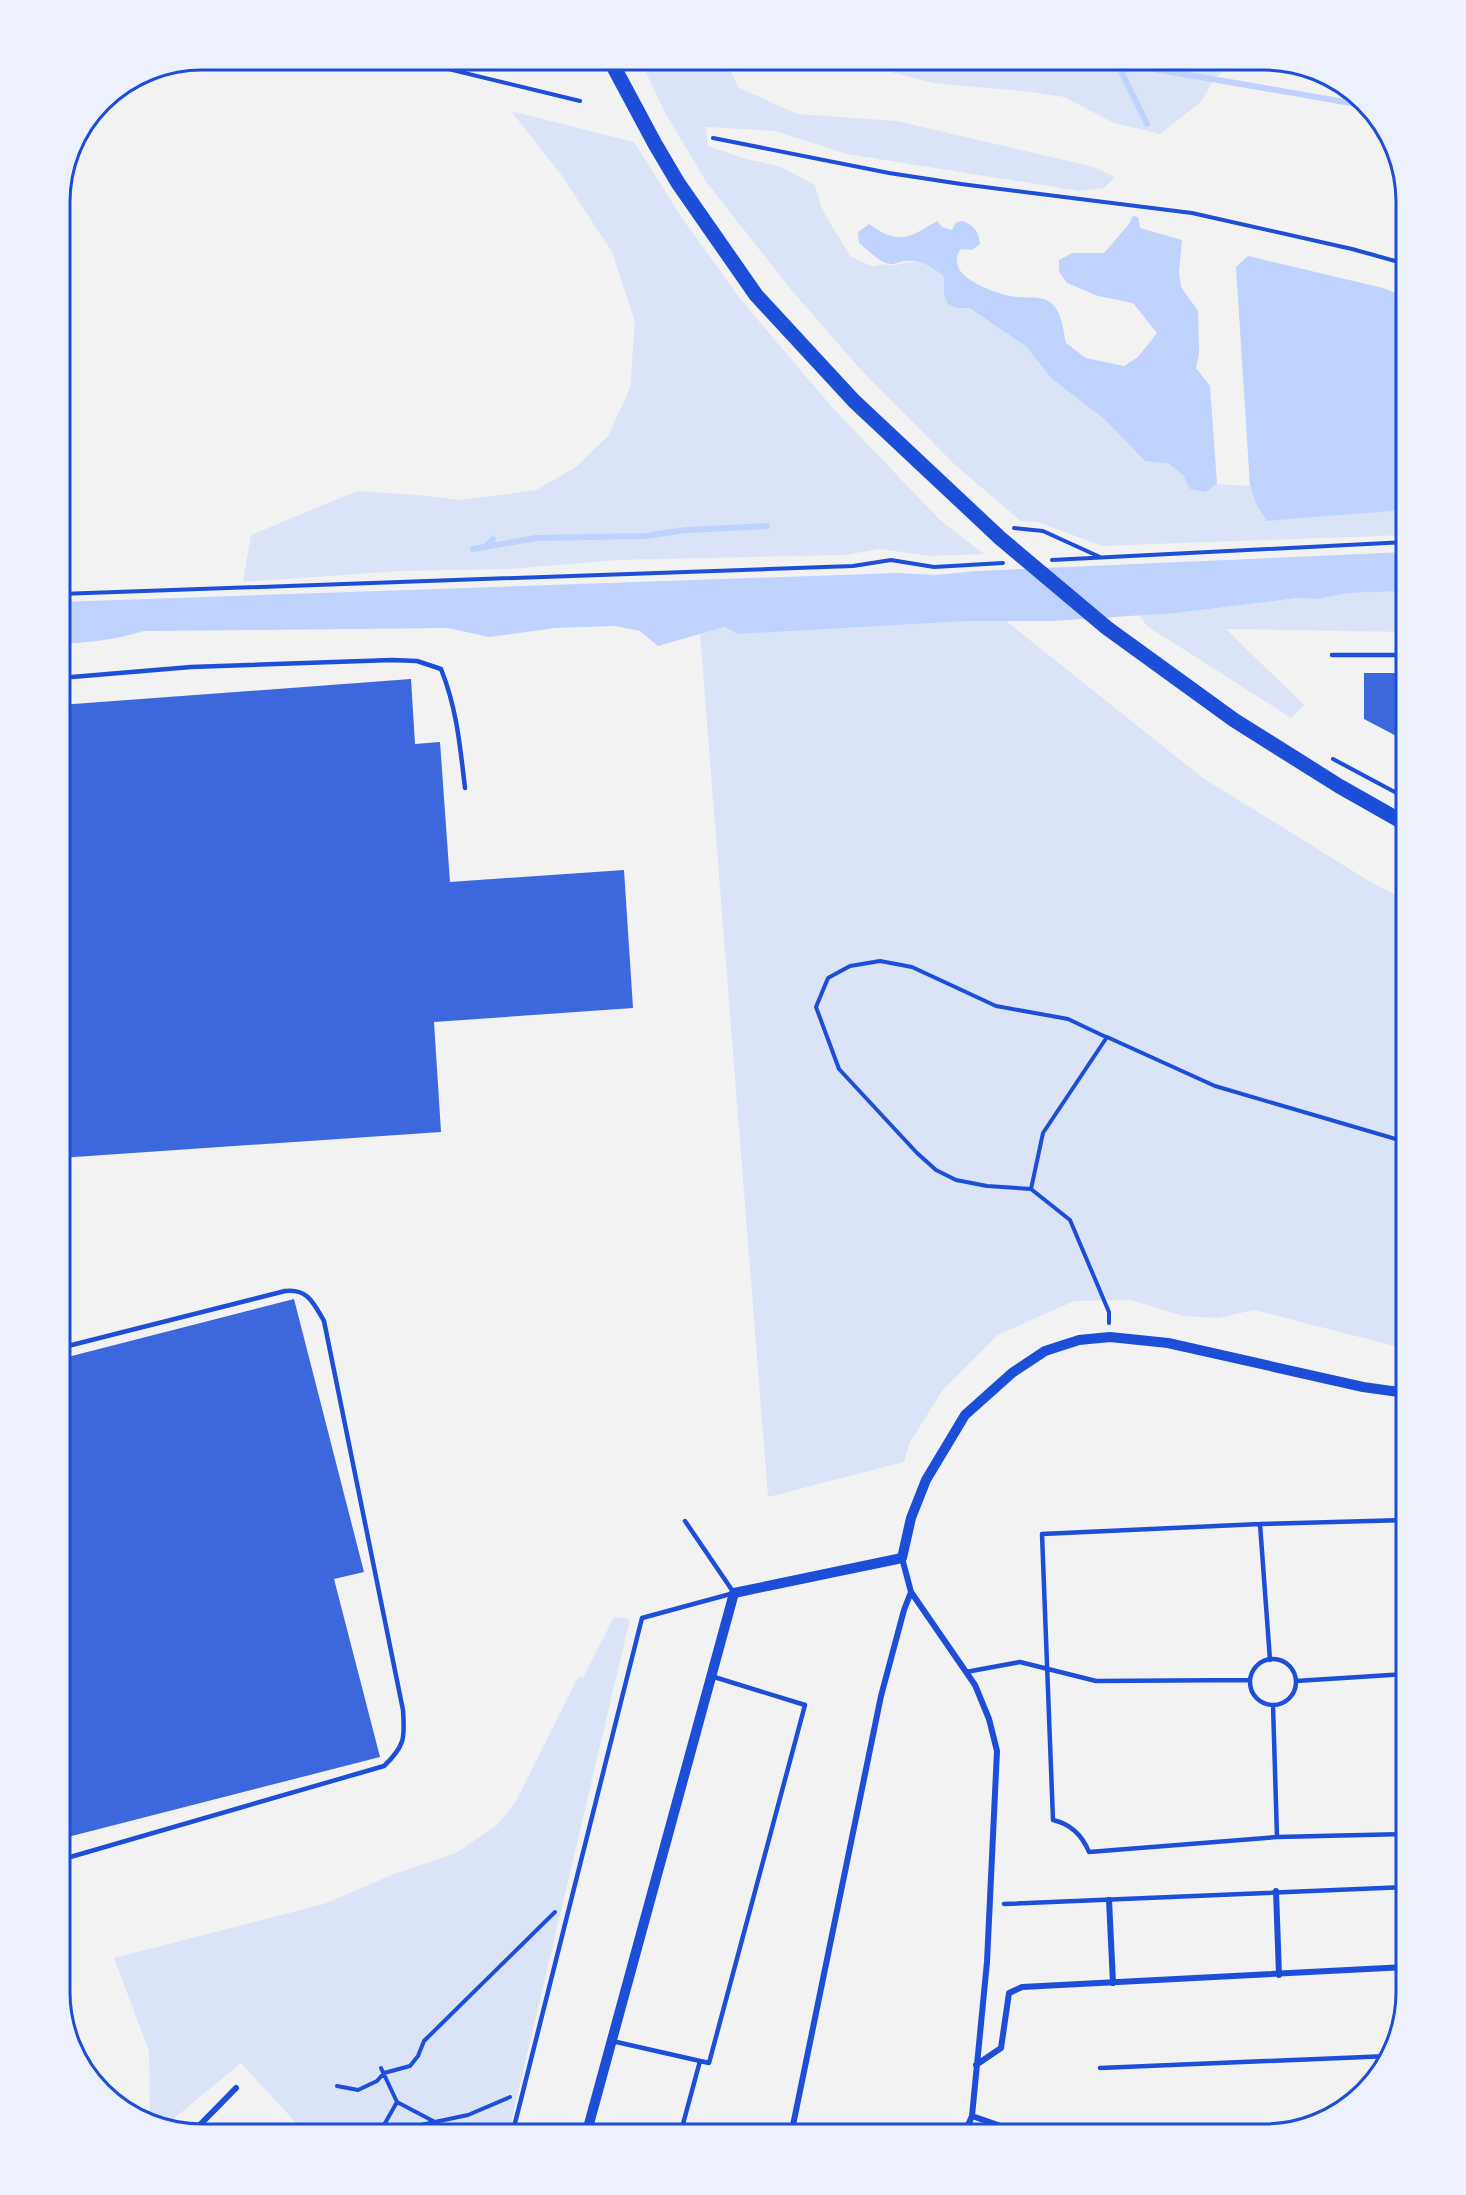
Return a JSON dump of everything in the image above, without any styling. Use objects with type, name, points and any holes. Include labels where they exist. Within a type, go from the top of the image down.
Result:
[{"type":"main road","points":[[616,70],[678,183],[756,295],[854,401],[996,535],[1107,628],[1234,720],[1339,786],[1396,818]]},
{"type":"street","points":[[969,2124],[972,2116],[987,1962],[997,1751],[989,1719],[975,1685],[911,1592],[902,1558],[911,1518],[926,1480],[965,1415],[1012,1373],[1044,1351],[1079,1340],[1110,1337],[1168,1343],[1363,1387],[1396,1392]]},
{"type":"street","points":[[589,2124],[734,1593],[902,1558]]},
{"type":"street","points":[[793,2124],[881,1696],[911,1592]]},
{"type":"street","points":[[1276,1892],[1279,1975]]},
{"type":"street","points":[[1109,1900],[1113,1983]]},
{"type":"street","points":[[976,2065],[1000,2048],[1009,1993],[1022,1987],[1396,1968]]},
{"type":"street","points":[[201,2124],[236,2088]]},
{"type":"street","points":[[972,2116],[995,2124]]},
{"type":"lane","points":[[1332,655],[1396,655]]},
{"type":"lane","points":[[71,677],[191,667],[307,662],[417,661],[441,669],[449,688],[459,733],[465,788]]},
{"type":"lane","points":[[70,1345],[285,1291],[295,1290],[305,1294],[314,1304],[324,1321],[403,1710],[405,1735],[399,1752],[384,1766],[70,1857]]},
{"type":"lane","points":[[1396,1520],[1042,1534],[1053,1820],[1063,1822],[1076,1831],[1085,1841],[1089,1852],[1277,1837],[1396,1834]]},
{"type":"lane","points":[[515,2124],[642,1618],[734,1593],[685,1521]]},
{"type":"lane","points":[[1260,1524],[1270,1660]]},
{"type":"lane","points":[[1270,1660],[1278,1660],[1290,1667],[1296,1681],[1295,1690],[1290,1697],[1285,1702],[1273,1705],[1260,1701],[1254,1695],[1250,1680],[1256,1667],[1270,1660]]},
{"type":"lane","points":[[966,1672],[1020,1662],[1096,1681],[1250,1680]]},
{"type":"lane","points":[[1296,1681],[1396,1675]]},
{"type":"lane","points":[[612,2041],[709,2063],[805,1705],[711,1676]]},
{"type":"lane","points":[[1273,1705],[1277,1837]]},
{"type":"lane","points":[[1004,1904],[1396,1887]]},
{"type":"lane","points":[[1100,2068],[1379,2056]]},
{"type":"lane","points":[[683,2124],[700,2061]]},
{"type":"path","points":[[453,70],[580,101]]},
{"type":"path","points":[[712,138],[961,184],[1192,213],[1396,261]]},
{"type":"path","points":[[996,535],[1015,527],[1043,531],[1100,557]]},
{"type":"path","points":[[1041,561],[1396,542]]},
{"type":"path","points":[[71,594],[853,566],[891,560],[934,567],[1005,563]]},
{"type":"path","points":[[1326,756],[1396,793]]},
{"type":"path","points":[[1110,1337],[1109,1312],[1070,1220],[1031,1189],[987,1186],[956,1180],[936,1170],[916,1153],[840,1069],[816,1007],[828,978],[850,966],[880,961],[912,967],[996,1006],[1068,1019],[1215,1086],[1396,1139]]},
{"type":"path","points":[[1031,1189],[1043,1133],[1107,1037]]},
{"type":"path","points":[[382,2070],[410,2066],[418,2056],[424,2041],[572,1896]]},
{"type":"path","points":[[338,2086],[358,2090],[369,2087],[377,2081],[382,2070]]},
{"type":"path","points":[[382,2070],[397,2102],[435,2122]]},
{"type":"path","points":[[425,2124],[468,2115],[522,2092]]},
{"type":"path","points":[[384,2124],[397,2102]]},
{"type":"shaded area","points":[[645,70],[731,70],[738,87],[797,114],[897,121],[1094,167],[1115,177],[1104,188],[1080,191],[847,154],[775,131],[706,127],[708,146],[746,159],[779,166],[815,185],[822,209],[850,256],[873,267],[916,262],[933,267],[944,277],[944,295],[956,308],[968,308],[1027,347],[1051,378],[1104,419],[1145,461],[1169,464],[1206,492],[1217,484],[1250,486],[1257,506],[1295,519],[1396,511],[1396,535],[1102,546],[1038,522],[1021,521],[954,464],[860,369],[793,292],[707,183],[664,111]]},
{"type":"shaded area","points":[[886,71],[1224,71],[1214,79],[1201,102],[1160,134],[1114,123],[1064,97],[933,83]]},
{"type":"shaded area","points":[[511,111],[634,142],[682,218],[741,300],[832,407],[940,520],[984,554],[930,556],[880,549],[844,555],[618,560],[509,569],[400,571],[243,582],[251,535],[357,491],[460,500],[536,490],[576,467],[608,436],[630,388],[635,322],[612,252],[562,176]]},
{"type":"shaded area","points":[[1396,591],[1396,632],[1226,629],[1304,705],[1291,718],[1147,626],[1139,615],[1176,613],[1298,598],[1317,599],[1348,593]]},
{"type":"shaded area","points":[[968,621],[1006,621],[1203,778],[1369,881],[1396,895],[1396,1346],[1254,1310],[1218,1318],[1183,1316],[1131,1300],[1074,1301],[998,1335],[942,1391],[909,1444],[904,1462],[768,1497],[700,634],[724,627],[739,634]]},
{"type":"shaded area","points":[[614,1617],[630,1619],[511,2124],[297,2124],[241,2063],[172,2120],[150,2113],[149,2051],[114,1958],[324,1904],[394,1874],[456,1853],[497,1825],[515,1803],[578,1677],[583,1678]]},
{"type":"water","points":[[1133,216],[1138,217],[1140,228],[1182,240],[1179,272],[1181,287],[1198,311],[1199,353],[1196,368],[1210,386],[1217,484],[1206,492],[1190,489],[1183,475],[1169,464],[1145,461],[1104,419],[1051,378],[1027,347],[969,308],[956,308],[948,304],[944,295],[944,277],[936,270],[916,261],[891,264],[883,262],[859,243],[858,232],[869,224],[888,235],[903,237],[918,232],[937,221],[942,227],[952,230],[956,222],[964,221],[975,230],[980,244],[972,250],[961,249],[957,255],[958,267],[963,274],[977,284],[1002,294],[1041,298],[1048,301],[1059,314],[1066,343],[1086,358],[1124,366],[1138,357],[1157,333],[1133,303],[1098,296],[1067,283],[1059,272],[1059,260],[1072,253],[1104,253]]},
{"type":"water","points":[[1248,256],[1396,293],[1396,511],[1267,521],[1257,506],[1250,486],[1236,267]]},
{"type":"water","points":[[1396,552],[1396,591],[1348,593],[1317,599],[1298,598],[1176,613],[1051,621],[968,621],[739,634],[724,627],[658,646],[640,631],[615,626],[555,628],[489,637],[448,628],[144,631],[113,639],[71,643],[71,602],[897,573],[936,575],[977,571]]},
{"type":"building","points":[[1364,673],[1396,673],[1396,736],[1364,719]]},
{"type":"building","points":[[411,679],[415,744],[440,742],[450,882],[624,870],[633,1008],[434,1022],[441,1132],[70,1157],[71,704]]},
{"type":"building","points":[[294,1299],[364,1572],[334,1579],[380,1757],[70,1836],[70,1356]]},
{"type":"waterway","points":[[1121,71],[1147,124]]},
{"type":"waterway","points":[[1165,71],[1350,103]]},
{"type":"waterway","points":[[473,549],[536,538],[645,536],[686,530],[767,526]]},
{"type":"waterway","points":[[485,547],[493,539]]}]
